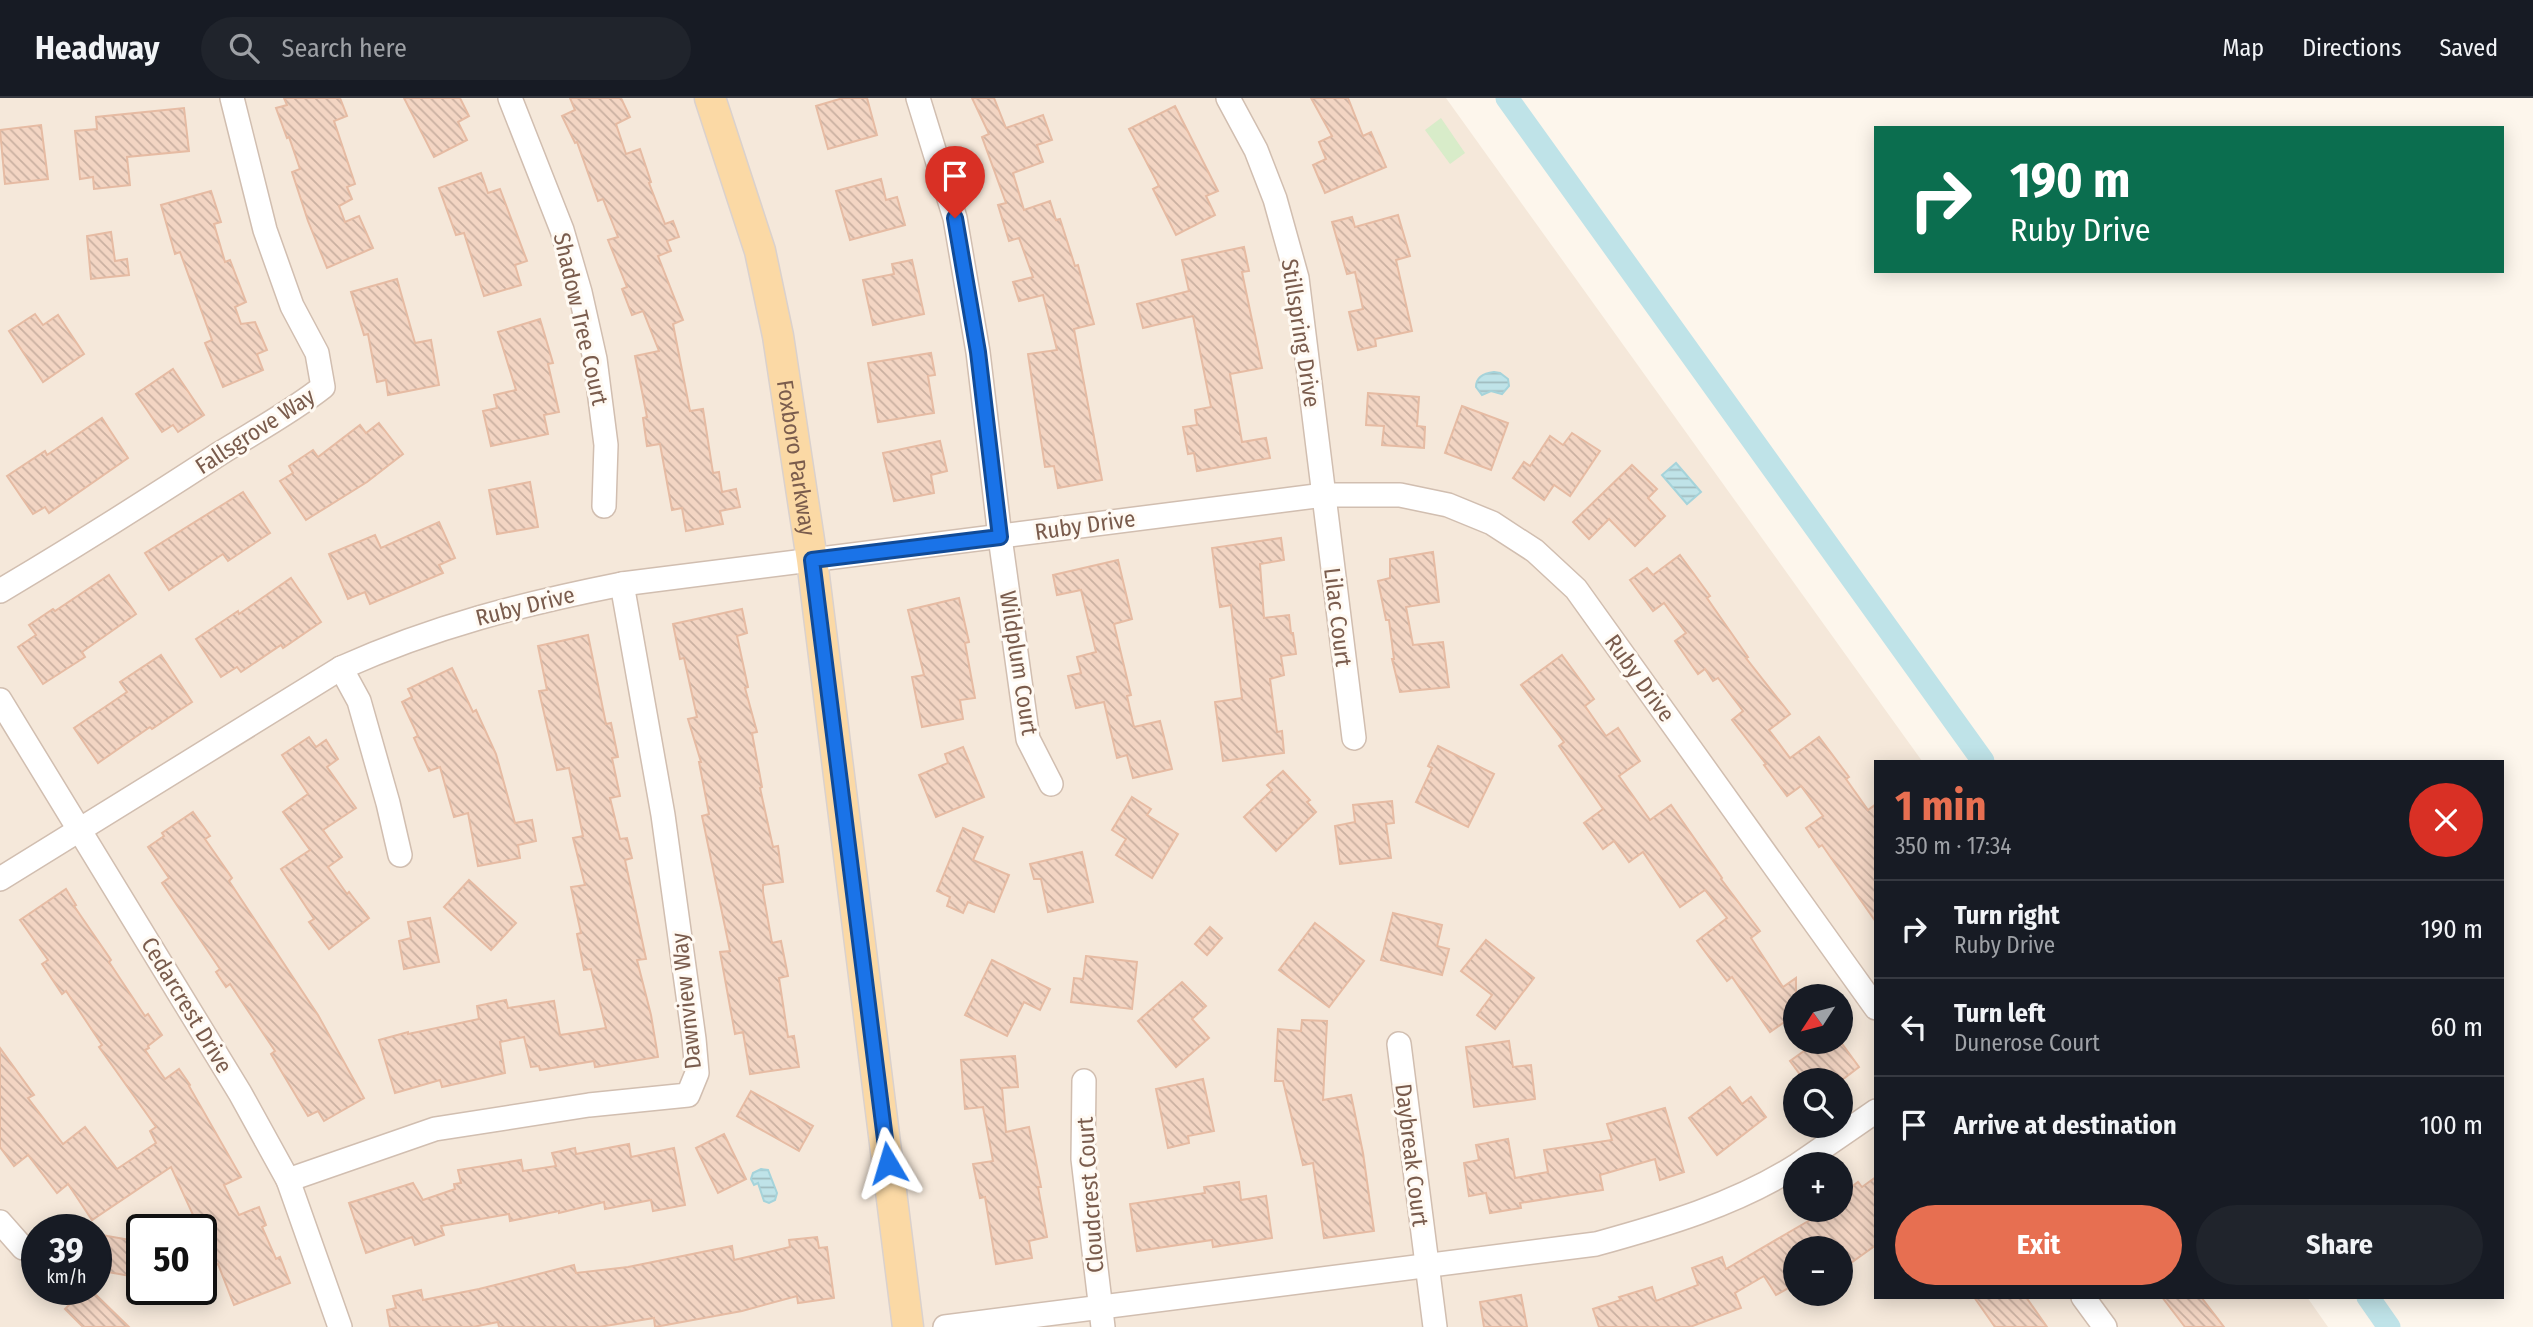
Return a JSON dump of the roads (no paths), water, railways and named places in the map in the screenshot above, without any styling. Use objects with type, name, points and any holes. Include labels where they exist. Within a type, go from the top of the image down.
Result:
[{"type":"main road","name":"Foxboro Parkway","points":[[710,98],[760,251],[778,336],[812,560],[908,1327]]},
{"type":"street","name":"Fallsgrove Way","points":[[0,591],[85,541],[297,407],[323,387],[317,354],[292,306],[265,230],[232,98]]},
{"type":"street","name":"Shadow Tree Court","points":[[510,98],[562,230],[580,292],[595,359],[606,445],[604,506]]},
{"type":"street","name":"Wildplum Court","points":[[918,98],[955,218],[978,352],[1028,739],[1051,784]]},
{"type":"street","name":"Stillspring Drive","points":[[1228,98],[1256,149],[1297,278],[1324,495]]},
{"type":"street","name":"Ruby Drive","points":[[0,878],[341,668],[476,617],[622,584],[1324,495],[1399,495],[1448,505],[1492,523],[1543,558],[1576,589],[1874,1005]]},
{"type":"street","name":"Lilac Court","points":[[1324,495],[1354,738]]},
{"type":"street","name":"Dawnview Way","points":[[288,1180],[435,1129],[589,1105],[688,1095],[698,1073],[694,1039],[663,815],[622,584]]},
{"type":"street","points":[[341,668],[359,701],[400,855]]},
{"type":"street","name":"Cedarcrest Drive","points":[[0,700],[234,1082],[288,1180],[340,1327]]},
{"type":"street","name":"Daybreak Court","points":[[1399,1044],[1435,1327]]},
{"type":"street","name":"Cloudcrest Court","points":[[1084,1082],[1083,1159],[1102,1317]]},
{"type":"street","points":[[1816,1152],[1874,1112]]},
{"type":"street","points":[[944,1327],[1102,1317],[1427,1266],[1596,1244],[1682,1220],[1747,1192],[1783,1173]]},
{"type":"street","points":[[0,1222],[21,1246]]},
{"type":"street","points":[[2084,1299],[2105,1327]]},
{"type":"water","points":[[1494,372],[1508,379],[1509,386],[1502,394],[1491,391],[1482,395],[1476,387],[1479,378]]},
{"type":"water","points":[[1676,463],[1701,492],[1687,504],[1662,475]]},
{"type":"water","points":[[761,1169],[768,1170],[777,1193],[775,1200],[769,1203],[764,1201],[758,1183],[754,1185],[751,1179],[753,1173]]},
{"type":"waterway","points":[[1507,98],[1982,760]]},
{"type":"waterway","points":[[2369,1299],[2389,1327]]}]
